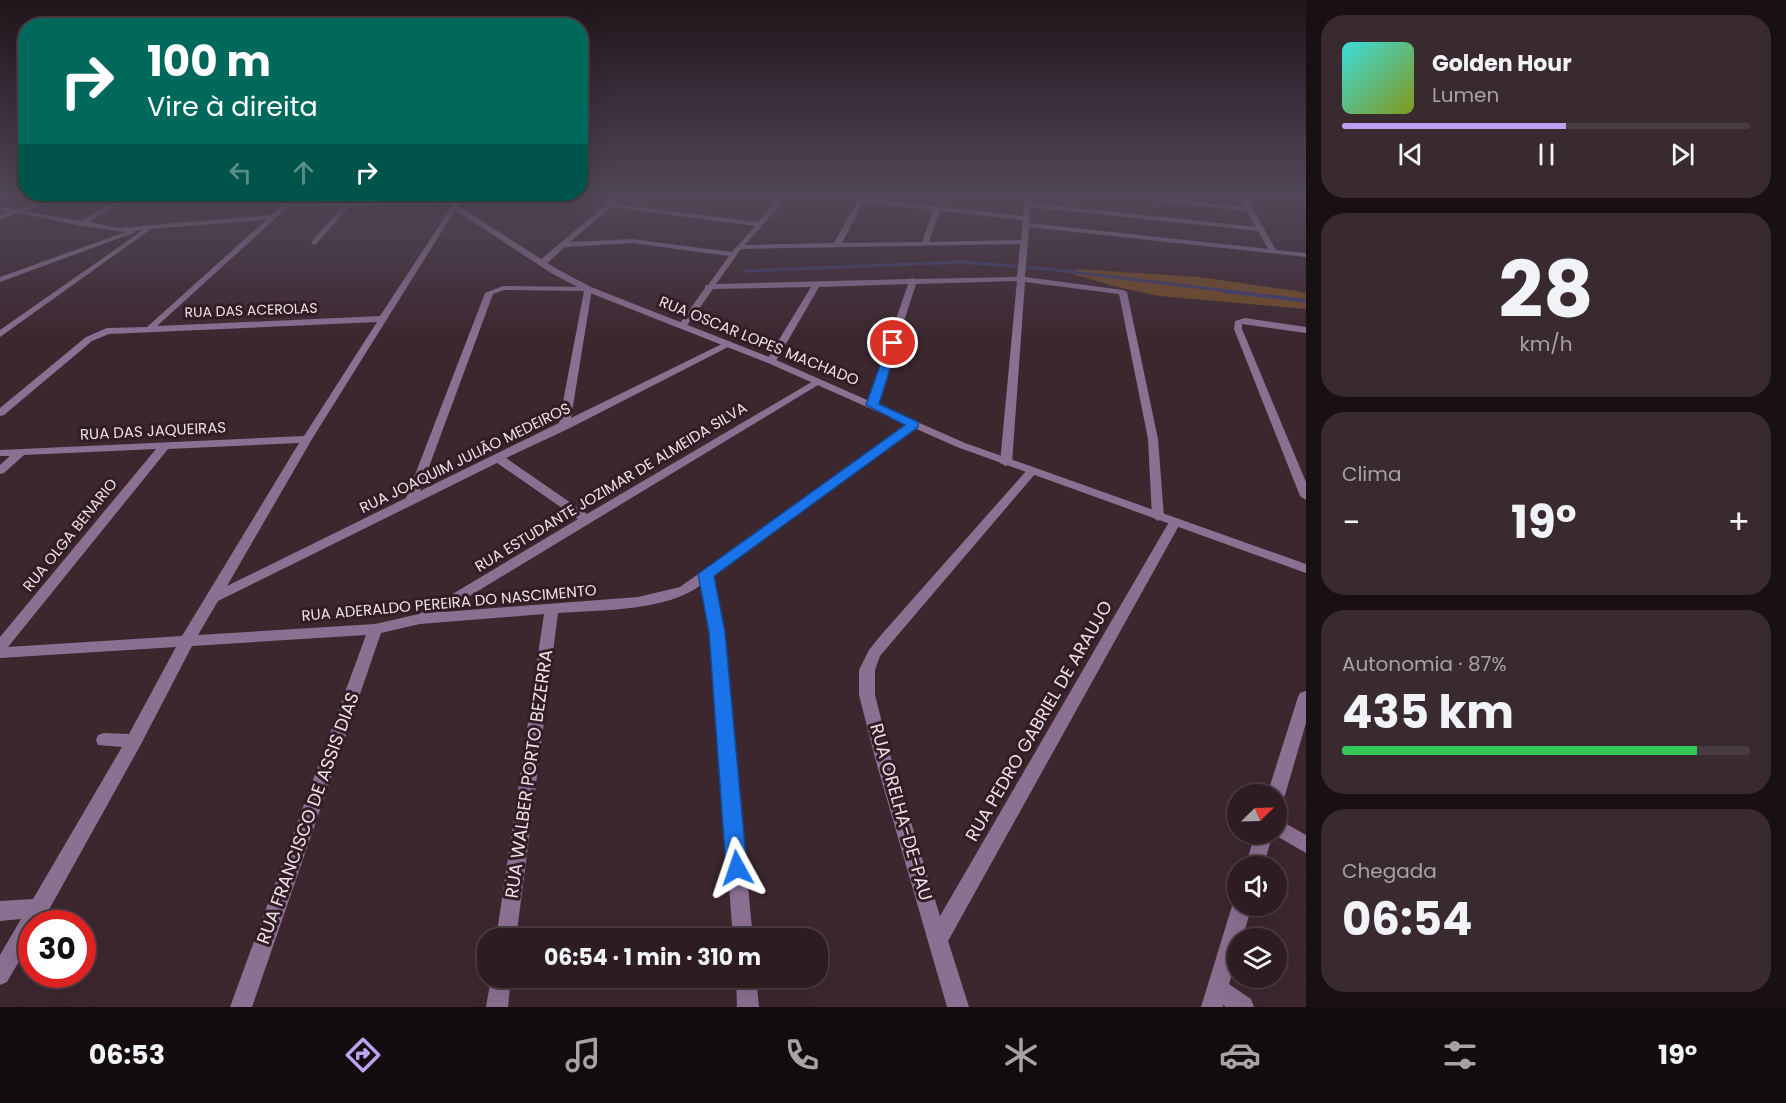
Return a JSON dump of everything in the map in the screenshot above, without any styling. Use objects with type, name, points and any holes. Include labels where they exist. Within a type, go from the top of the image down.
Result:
[{"type":"street","points":[[0,280],[99,244]]},
{"type":"street","points":[[0,334],[128,244]]},
{"type":"street","points":[[151,327],[244,244]]},
{"type":"street","points":[[0,975],[134,741],[189,639],[307,439],[429,244]]},
{"type":"street","name":"RUA OSCAR LOPES MACHADO","points":[[515,244],[542,263],[588,289],[771,361],[1006,463],[1306,569]]},
{"type":"street","points":[[542,263],[564,245],[578,244]]},
{"type":"street","points":[[661,244],[733,254]]},
{"type":"street","points":[[682,327],[708,287],[741,244]]},
{"type":"street","points":[[739,247],[882,244]]},
{"type":"street","points":[[1006,463],[1024,244]]},
{"type":"street","points":[[1208,244],[1306,255]]},
{"type":"street","points":[[1268,244],[1272,252]]},
{"type":"street","points":[[708,287],[816,285],[1022,271],[1123,292],[1153,439],[1158,517]]},
{"type":"street","points":[[872,405],[913,280]]},
{"type":"street","points":[[771,361],[816,285]]},
{"type":"street","points":[[411,500],[489,292],[503,288],[588,289],[564,427]]},
{"type":"street","name":"RUA DAS ACEROLAS","points":[[0,413],[89,339],[107,331],[151,327],[381,319]]},
{"type":"street","points":[[1306,330],[1245,321],[1239,323],[1239,329],[1306,496]]},
{"type":"street","name":"RUA JOAQUIM JULIÃO MEDEIROS","points":[[214,598],[729,344]]},
{"type":"street","name":"RUA ESTUDANTE JOZIMAR DE ALMEIDA SILVA","points":[[420,619],[818,382]]},
{"type":"street","name":"RUA ADERALDO PEREIRA DO NASCIMENTO","points":[[0,653],[189,639],[375,630],[420,619],[638,602],[663,597],[684,591],[914,425]]},
{"type":"street","name":"RUA DAS JAQUEIRAS","points":[[0,453],[307,439]]},
{"type":"street","name":"RUA OLGA BENARIO","points":[[0,647],[165,445]]},
{"type":"street","points":[[0,471],[21,452]]},
{"type":"street","points":[[499,459],[586,519]]},
{"type":"street","name":"RUA ORELHA-DE-PAU","points":[[958,1007],[883,758],[867,694],[867,670],[874,654],[1031,472]]},
{"type":"street","name":"RUA PEDRO GABRIEL DE ARAUJO","points":[[938,939],[1175,522]]},
{"type":"street","points":[[706,574],[717,632],[741,928]]},
{"type":"street","name":"RUA WALBER PORTO BEZERRA","points":[[508,928],[552,609]]},
{"type":"street","name":"RUA FRANCISCO DE ASSIS DIAS","points":[[241,1007],[375,630]]},
{"type":"street","points":[[1279,784],[1306,697]]},
{"type":"street","points":[[104,740],[134,741]]},
{"type":"street","points":[[1287,833],[1306,845]]},
{"type":"street","points":[[0,911],[39,908]]},
{"type":"street","points":[[1239,916],[1215,998],[1243,1007]]},
{"type":"street","points":[[497,1007],[500,988]]},
{"type":"street","points":[[747,988],[748,1007]]},
{"type":"shaded area","points":[[1077,269],[1199,277],[1297,291],[1306,293],[1306,309],[1160,296],[1117,287],[1069,273]]},
{"type":"waterway","points":[[745,271],[962,262],[1047,269],[1236,292]]},
{"type":"waterway","points":[[1224,291],[1306,301]]},
{"type":"route","points":[[737,868],[717,632],[706,574],[914,425],[872,405],[893,343]]}]
